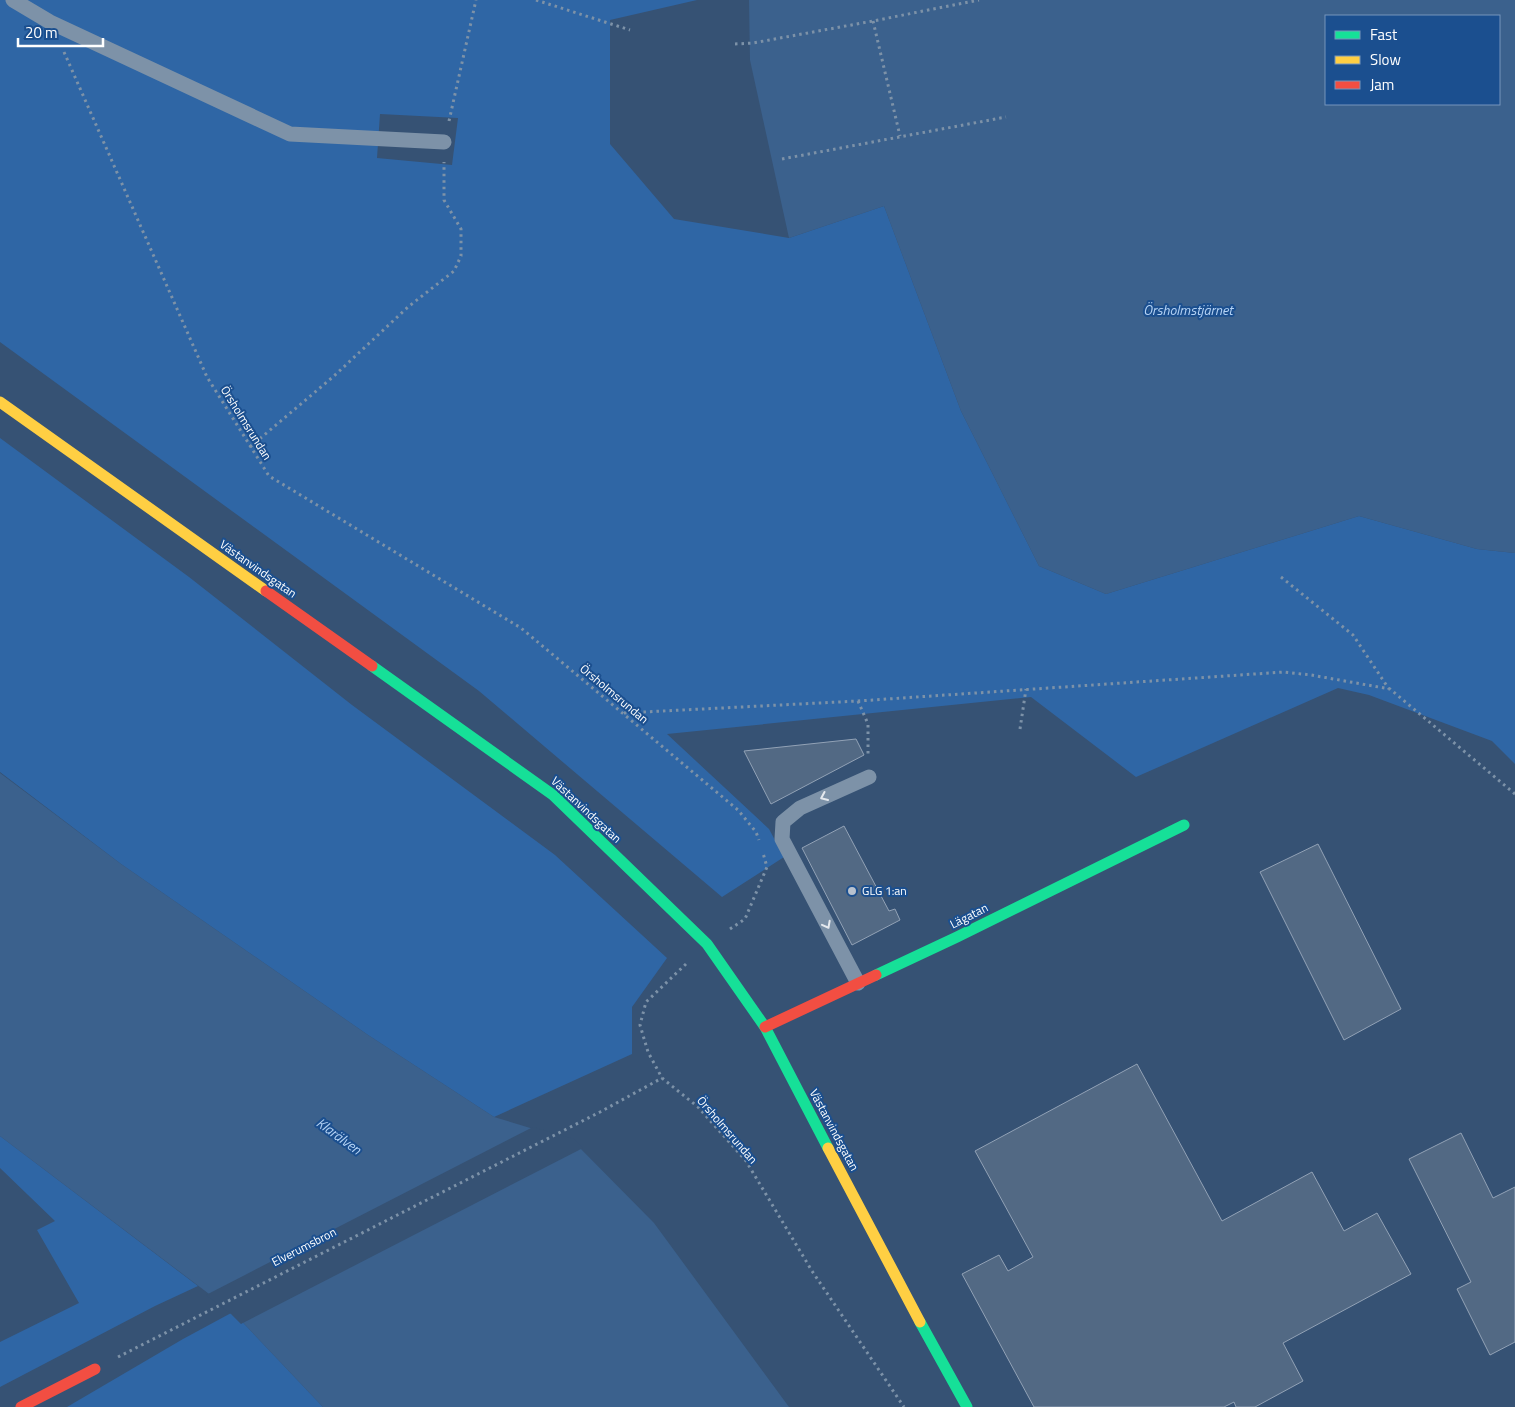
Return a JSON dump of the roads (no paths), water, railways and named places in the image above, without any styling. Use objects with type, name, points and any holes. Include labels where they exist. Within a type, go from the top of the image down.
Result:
[{"type":"street","name":"Västanvindsgatan","points":[[0,402],[553,795],[707,944],[765,1027],[902,1289],[967,1407]]},
{"type":"street","name":"Lägatan","points":[[765,1027],[958,937],[1184,824]]},
{"type":"street","points":[[20,1407],[94,1369]]},
{"type":"lane","points":[[13,0],[50,22],[290,134],[444,142]]},
{"type":"lane","points":[[858,983],[782,839],[783,822],[800,808],[869,777]]},
{"type":"water","name":"Örsholmstjärnet","points":[[749,0],[1515,0],[1515,553],[1477,549],[1359,516],[1106,594],[1039,566],[961,411],[884,206],[789,238],[750,60]]},
{"type":"water","name":"Klarälven","points":[[0,773],[121,864],[368,1035],[494,1117],[573,1141],[654,1223],[789,1407],[323,1407],[233,1312],[0,1136]]},
{"type":"place","name":"GLG 1:an","points":[[852,891]]}]
